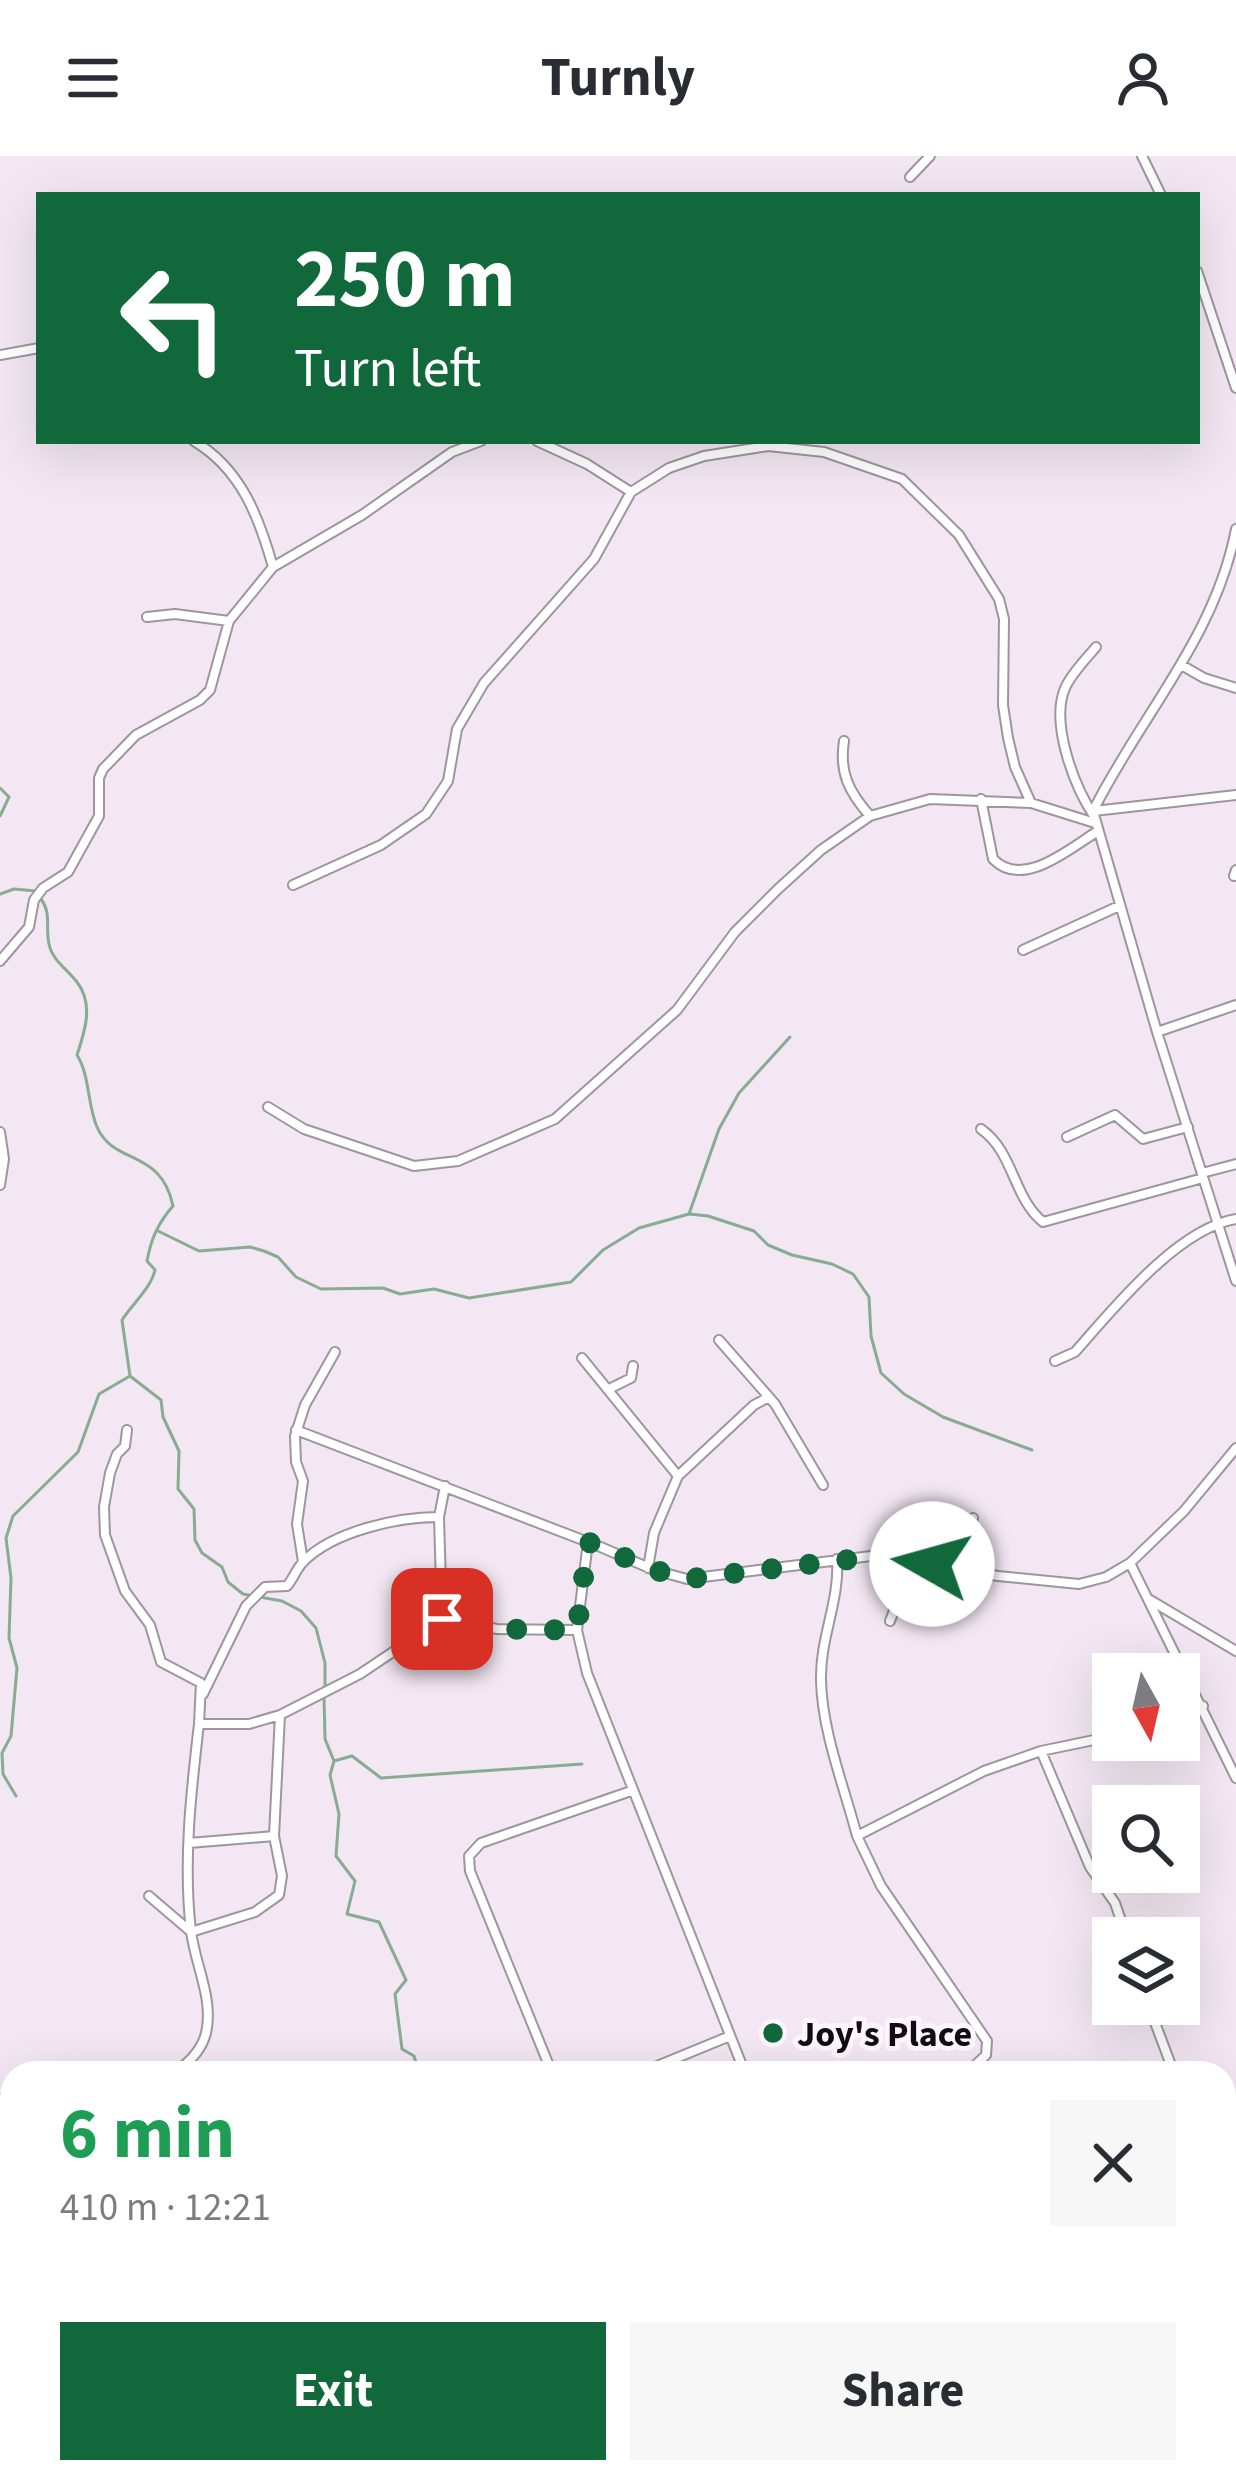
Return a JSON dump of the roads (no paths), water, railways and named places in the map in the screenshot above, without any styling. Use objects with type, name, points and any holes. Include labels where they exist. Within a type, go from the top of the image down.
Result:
[{"type":"street","points":[[910,177],[930,156]]},
{"type":"street","points":[[1142,156],[1160,192]]},
{"type":"street","points":[[1202,297],[1236,388]]},
{"type":"street","points":[[0,355],[36,349]]},
{"type":"street","points":[[199,444],[242,487],[260,519],[273,567]]},
{"type":"street","points":[[0,962],[29,927],[34,900],[68,872],[99,816],[99,778],[116,752],[152,723],[200,700],[210,690],[229,621],[273,567],[377,506],[452,452],[473,444]]},
{"type":"street","points":[[544,444],[631,492]]},
{"type":"street","points":[[293,885],[381,844],[426,814],[448,781],[458,729],[484,682],[594,559],[631,492],[668,469],[704,457],[768,446],[824,452],[902,479],[959,536],[999,599],[1005,641],[1005,722],[1015,767],[1031,803]]},
{"type":"street","points":[[981,799],[993,860],[1008,869],[1034,869],[1095,821],[1208,619],[1233,559],[1236,529]]},
{"type":"street","points":[[147,617],[176,614],[229,621]]},
{"type":"street","points":[[1096,647],[1071,678],[1061,705],[1074,782],[1095,821],[1236,1281]]},
{"type":"street","points":[[1184,666],[1236,688]]},
{"type":"street","points":[[844,741],[842,772],[870,816]]},
{"type":"street","points":[[268,1107],[316,1134],[414,1166],[458,1161],[547,1124],[677,1010],[734,932],[778,889],[821,850],[870,816],[930,799],[981,799],[1031,803],[1095,821],[1236,795]]},
{"type":"street","points":[[1023,950],[1119,906]]},
{"type":"street","points":[[1156,1032],[1236,1004]]},
{"type":"street","points":[[1067,1137],[1115,1115],[1143,1139],[1188,1127]]},
{"type":"street","points":[[981,1129],[1002,1150],[1030,1208],[1043,1222],[1236,1164]]},
{"type":"street","points":[[0,1132],[4,1159],[0,1185]]},
{"type":"street","points":[[1055,1361],[1075,1352],[1171,1253],[1216,1223],[1236,1219]]},
{"type":"street","points":[[719,1340],[775,1404],[823,1485]]},
{"type":"street","points":[[303,1562],[297,1524],[303,1481],[296,1462],[296,1430],[335,1352]]},
{"type":"street","points":[[581,1358],[678,1476]]},
{"type":"street","points":[[609,1389],[631,1378],[633,1366]]},
{"type":"street","points":[[648,1568],[655,1533],[678,1476],[767,1398]]},
{"type":"street","points":[[128,1430],[110,1473],[105,1534],[125,1591],[151,1625],[161,1662],[198,1679],[202,1695],[189,1843],[191,1932],[207,2031],[200,2049],[187,2061]]},
{"type":"street","points":[[296,1430],[648,1568],[687,1579],[879,1556],[1079,1584],[1106,1577],[1130,1563],[1184,1511],[1236,1448]]},
{"type":"street","points":[[442,1619],[439,1517],[446,1486]]},
{"type":"street","points":[[202,1695],[246,1606],[265,1587],[287,1586],[303,1562],[372,1526],[403,1518],[439,1517]]},
{"type":"street","points":[[961,1569],[974,1518]]},
{"type":"street","points":[[588,1542],[577,1630],[586,1673],[740,2061]]},
{"type":"street","points":[[890,1622],[900,1595],[902,1558]]},
{"type":"street","points":[[837,1559],[839,1586],[825,1632],[821,1682],[857,1836],[881,1886],[987,2041],[986,2055],[980,2061]]},
{"type":"street","points":[[1130,1563],[1236,1778]]},
{"type":"street","points":[[1150,1600],[1236,1652]]},
{"type":"street","points":[[199,1724],[248,1724],[280,1715],[360,1673],[442,1619],[497,1629],[577,1630]]},
{"type":"street","points":[[191,1932],[256,1912],[279,1895],[282,1876],[274,1836],[280,1715]]},
{"type":"street","points":[[857,1836],[984,1771],[1041,1751],[1092,1740]]},
{"type":"street","points":[[1041,1751],[1090,1867],[1120,1917]]},
{"type":"street","points":[[547,2061],[470,1871],[470,1856],[481,1843],[631,1791]]},
{"type":"street","points":[[189,1843],[274,1836]]},
{"type":"street","points":[[149,1896],[191,1932]]},
{"type":"street","points":[[1156,2025],[1169,2061]]},
{"type":"street","points":[[669,2061],[730,2036]]},
{"type":"waterway","points":[[0,788],[9,797],[0,816]]},
{"type":"waterway","points":[[0,894],[14,889],[36,891]]},
{"type":"waterway","points":[[16,1796],[3,1774],[2,1753],[11,1736],[17,1668],[9,1638],[11,1578],[6,1538],[13,1516],[78,1452],[99,1394],[130,1376],[122,1320],[153,1277],[155,1270],[147,1261],[151,1246],[173,1206],[158,1175],[114,1148],[97,1127],[77,1055],[85,1027],[85,999],[51,950],[41,899]]},
{"type":"waterway","points":[[689,1214],[719,1129],[739,1093],[790,1037]]},
{"type":"waterway","points":[[158,1231],[199,1251],[250,1247],[264,1251],[278,1257],[296,1277],[321,1289],[383,1288],[400,1294],[434,1289],[469,1298],[571,1282],[603,1250],[639,1228],[689,1214],[708,1216],[754,1231],[768,1245],[792,1255],[853,1274],[869,1297],[871,1336],[881,1373],[904,1394],[943,1417],[1032,1450]]},
{"type":"waterway","points":[[130,1376],[161,1400],[163,1417],[179,1451],[178,1489],[194,1509],[195,1540],[202,1553],[222,1567],[228,1582],[243,1594],[282,1601],[301,1611],[316,1628],[325,1663],[325,1687]]},
{"type":"waterway","points":[[324,1697],[325,1739],[334,1761],[330,1775],[339,1814],[336,1856],[355,1881],[347,1914],[379,1922],[406,1980],[395,1994],[402,2049],[415,2061]]},
{"type":"waterway","points":[[334,1761],[352,1756],[381,1778],[582,1764]]},
{"type":"place","name":"Joy's Place","points":[[773,2033]]}]
